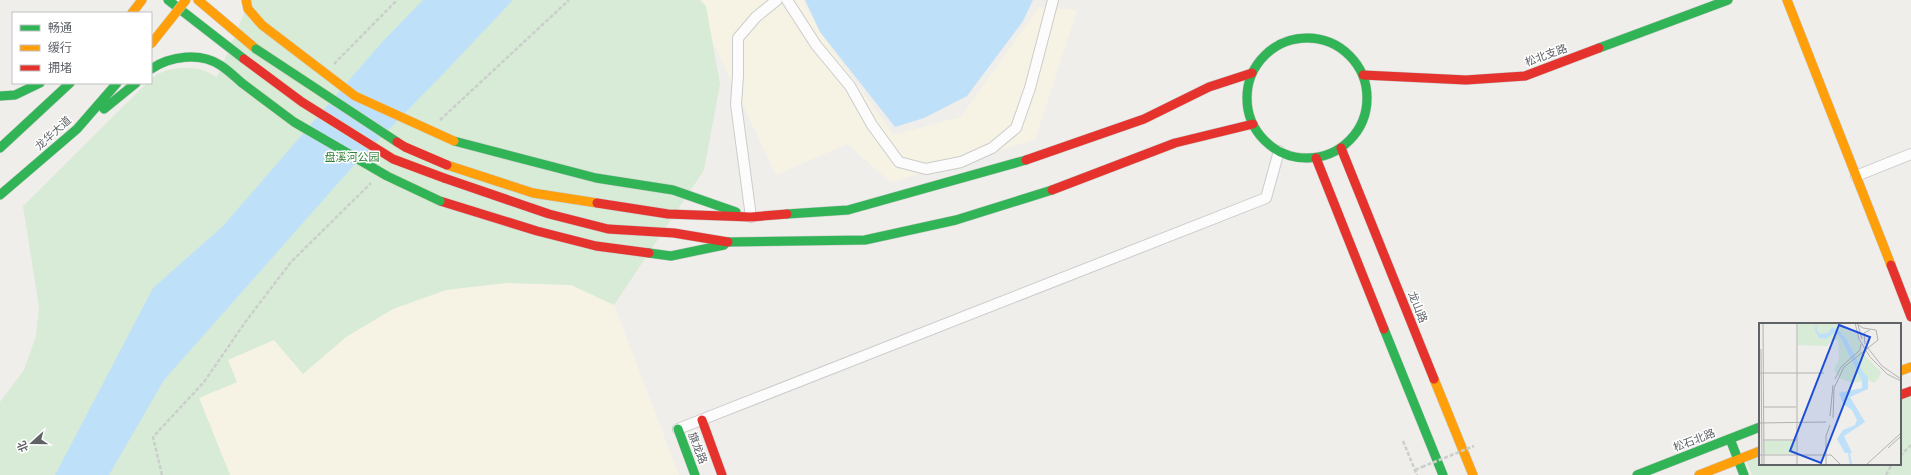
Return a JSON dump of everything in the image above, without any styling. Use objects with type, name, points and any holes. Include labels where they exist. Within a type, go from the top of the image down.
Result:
[{"type":"main road","points":[[133,12],[142,0]]},
{"type":"main road","points":[[168,0],[302,102],[393,159],[549,214],[608,229],[674,233],[733,243]]},
{"type":"main road","points":[[152,43],[186,0]]},
{"type":"main road","points":[[198,0],[256,49],[405,147],[447,165],[534,193],[668,214],[751,217],[848,210],[1030,159],[1144,119],[1209,87],[1252,72]]},
{"type":"main road","points":[[246,0],[248,9],[262,25],[355,96],[454,141],[596,178],[673,190],[751,217]]},
{"type":"main road","name":"松北支路","points":[[1363,75],[1466,80],[1525,76],[1728,0]]},
{"type":"main road","points":[[1787,0],[1911,317]]},
{"type":"main road","points":[[1298,38],[1318,38],[1337,46],[1352,58],[1363,75],[1367,95],[1365,116],[1355,134],[1341,148],[1328,154],[1316,158],[1297,157],[1279,151],[1264,140],[1253,124],[1248,107],[1247,90],[1252,72],[1264,56],[1279,44],[1298,38]]},
{"type":"main road","points":[[152,68],[156,65],[185,57],[216,62],[294,122],[387,176],[440,201],[537,231],[596,246],[670,256],[733,243],[865,240],[956,220],[1072,184],[1174,143],[1253,124]]},
{"type":"main road","points":[[0,96],[14,95],[38,84]]},
{"type":"main road","points":[[0,148],[69,84]]},
{"type":"main road","name":"龙华大道","points":[[0,195],[77,129],[116,84]]},
{"type":"main road","points":[[77,129],[135,84]]},
{"type":"main road","name":"龙山路","points":[[1341,148],[1473,475]]},
{"type":"main road","points":[[1316,158],[1442,475]]},
{"type":"main road","points":[[1901,371],[1911,367]]},
{"type":"main road","points":[[1901,395],[1911,391]]},
{"type":"main road","points":[[702,420],[722,475]]},
{"type":"main road","name":"松石北路","points":[[1637,475],[1759,427]]},
{"type":"main road","name":"旗龙路","points":[[678,429],[695,475]]},
{"type":"main road","points":[[1730,439],[1744,475]]},
{"type":"main road","points":[[1699,475],[1759,451]]},
{"type":"street","points":[[751,217],[736,104],[738,38],[756,17],[777,0]]},
{"type":"street","points":[[787,0],[816,45],[850,86],[872,125],[899,162],[926,169],[961,162],[992,148],[1016,128],[1030,88],[1053,0]]},
{"type":"street","points":[[678,429],[1266,198],[1279,151]]},
{"type":"street","points":[[1856,176],[1911,154]]},
{"type":"path","points":[[333,65],[397,0]]},
{"type":"path","points":[[434,125],[569,0]]},
{"type":"path","points":[[162,475],[153,437],[204,382],[246,321],[291,262],[373,181]]},
{"type":"path","points":[[1403,440],[1417,475]]},
{"type":"path","points":[[1901,455],[1911,445]]},
{"type":"path","points":[[1415,470],[1474,446]]},
{"type":"path","points":[[1886,475],[1891,465]]},
{"type":"shaded area","points":[[693,0],[803,0],[820,32],[893,135],[961,117],[1039,7],[1077,10],[1035,140],[891,182],[847,144],[776,175]]},
{"type":"shaded area","points":[[505,283],[571,285],[614,305],[679,475],[230,475],[199,397],[237,383],[227,360],[274,340],[303,374],[346,337],[393,309],[446,290]]},
{"type":"green space","name":"盘溪河公园","points":[[250,0],[700,0],[706,6],[720,84],[704,170],[614,305],[571,285],[506,283],[446,290],[393,309],[346,337],[303,374],[274,340],[228,360],[237,382],[199,398],[230,475],[0,475],[0,402],[24,370],[36,336],[39,307],[23,206],[146,84],[152,84],[152,78],[156,75],[175,68],[196,68],[217,77]]},
{"type":"green space","points":[[1911,396],[1911,475],[1752,475],[1746,460],[1759,455],[1759,465],[1901,465],[1901,400]]},
{"type":"water","points":[[423,0],[513,0],[356,163],[164,380],[109,475],[55,475],[153,288],[223,226],[383,41]]},
{"type":"water","points":[[805,0],[1033,0],[1023,21],[967,96],[924,118],[895,127],[820,32]]},
{"type":"traffic: fast","points":[[168,0],[244,59]]},
{"type":"traffic: fast","points":[[1599,48],[1728,0]]},
{"type":"traffic: fast","points":[[1307,38],[1319,39],[1330,43],[1340,48],[1349,56],[1357,65],[1362,75],[1366,86],[1367,98],[1366,110],[1362,121],[1357,131],[1349,140],[1340,148],[1330,153],[1319,157],[1307,158],[1295,157],[1284,153],[1274,148],[1265,140],[1257,131],[1252,121],[1248,110],[1247,98],[1248,86],[1252,75],[1257,65],[1265,56],[1274,48],[1284,43],[1295,39],[1307,38]]},
{"type":"traffic: fast","points":[[256,49],[397,142]]},
{"type":"traffic: fast","points":[[152,68],[167,61],[185,57],[203,58],[220,65],[242,83]]},
{"type":"traffic: fast","points":[[242,83],[294,122],[387,176],[440,201]]},
{"type":"traffic: fast","points":[[0,96],[15,95],[38,84]]},
{"type":"traffic: fast","points":[[0,148],[69,84]]},
{"type":"traffic: fast","points":[[0,195],[77,129],[116,84]]},
{"type":"traffic: fast","points":[[104,109],[135,84]]},
{"type":"traffic: fast","points":[[454,141],[596,178],[673,190],[736,212]]},
{"type":"traffic: fast","points":[[787,214],[848,210],[1026,160]]},
{"type":"traffic: fast","points":[[728,242],[865,240],[956,220],[1052,190]]},
{"type":"traffic: fast","points":[[649,253],[671,256],[724,245]]},
{"type":"traffic: fast","points":[[1384,329],[1443,475]]},
{"type":"traffic: fast","points":[[1637,475],[1759,427]]},
{"type":"traffic: fast","points":[[678,429],[695,475]]},
{"type":"traffic: fast","points":[[1730,439],[1744,475]]},
{"type":"traffic: slow","points":[[133,12],[142,0]]},
{"type":"traffic: slow","points":[[152,43],[186,0]]},
{"type":"traffic: slow","points":[[198,0],[256,49]]},
{"type":"traffic: slow","points":[[246,0],[248,9],[262,25],[355,96],[454,141]]},
{"type":"traffic: slow","points":[[1787,0],[1891,265]]},
{"type":"traffic: slow","points":[[447,165],[533,193],[597,203]]},
{"type":"traffic: slow","points":[[1901,371],[1911,367]]},
{"type":"traffic: slow","points":[[1434,379],[1473,475]]},
{"type":"traffic: slow","points":[[1699,475],[1759,451]]},
{"type":"traffic: jam","points":[[1363,75],[1466,80],[1525,76],[1599,48]]},
{"type":"traffic: jam","points":[[244,59],[302,102],[393,159],[444,178]]},
{"type":"traffic: jam","points":[[1026,160],[1144,119],[1209,87],[1252,73]]},
{"type":"traffic: jam","points":[[1052,190],[1175,143],[1253,124]]},
{"type":"traffic: jam","points":[[397,142],[447,165]]},
{"type":"traffic: jam","points":[[1341,148],[1434,379]]},
{"type":"traffic: jam","points":[[1316,158],[1384,329]]},
{"type":"traffic: jam","points":[[444,178],[549,214],[608,229],[674,233],[728,242]]},
{"type":"traffic: jam","points":[[440,201],[537,231],[596,246],[649,253]]},
{"type":"traffic: jam","points":[[597,203],[668,214],[751,217],[787,214]]},
{"type":"traffic: jam","points":[[1891,265],[1911,317]]},
{"type":"traffic: jam","points":[[1901,395],[1911,391]]},
{"type":"traffic: jam","points":[[702,420],[722,475]]}]
